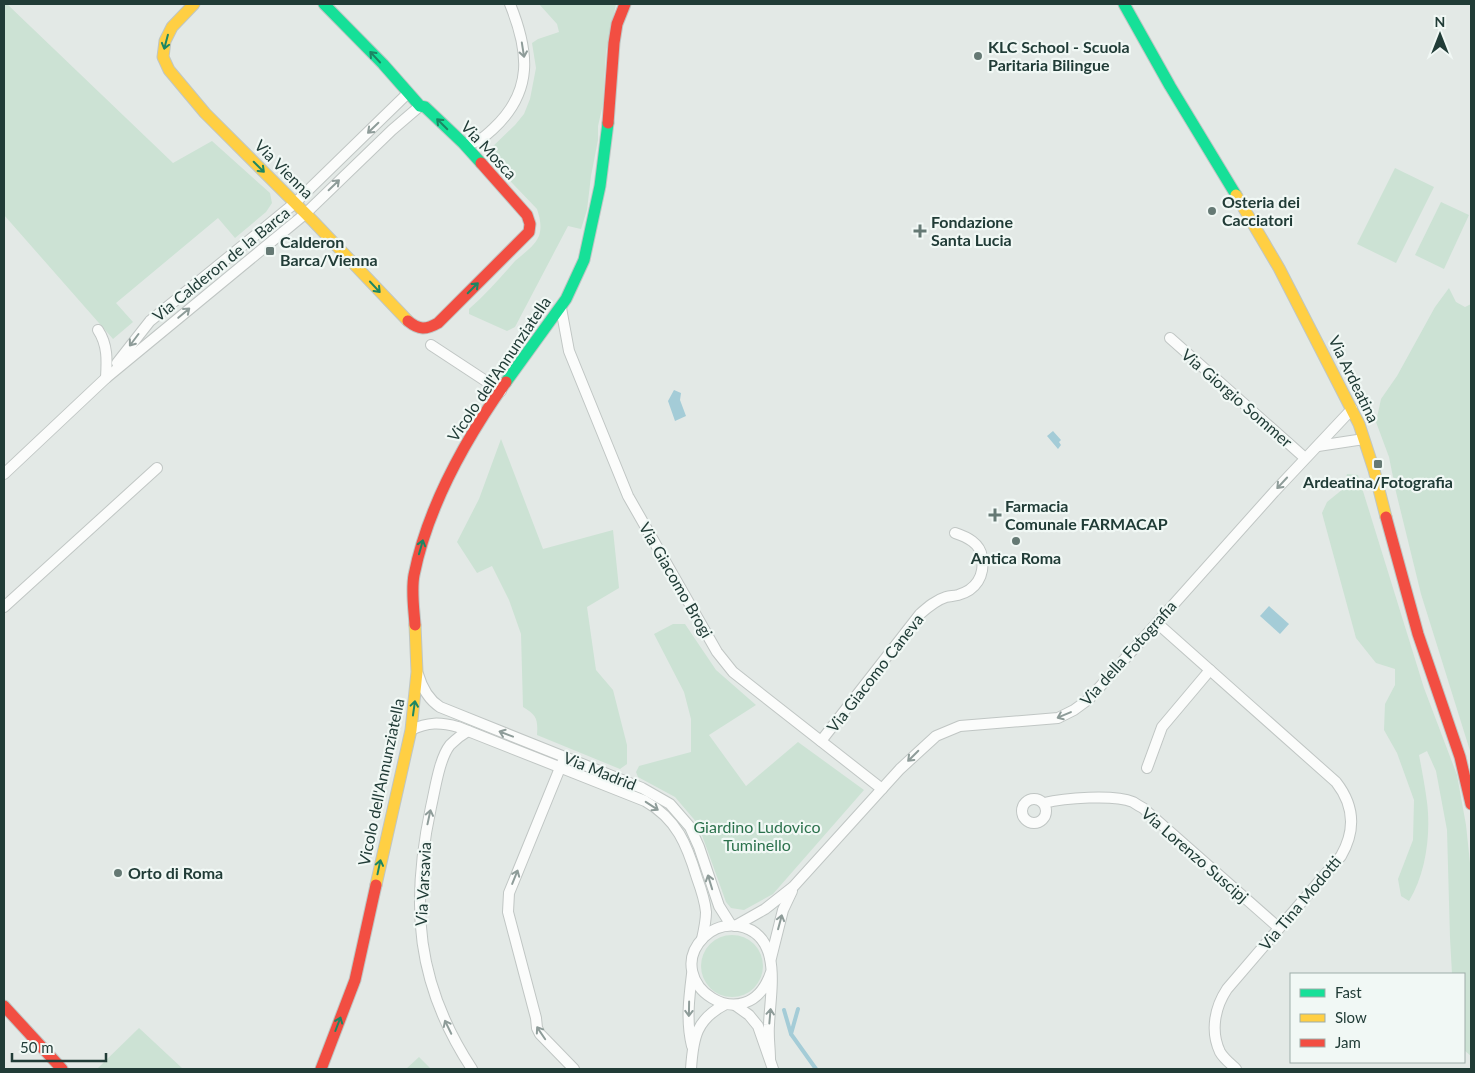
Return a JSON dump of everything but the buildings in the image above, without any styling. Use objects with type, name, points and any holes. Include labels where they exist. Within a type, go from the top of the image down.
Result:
[{"type":"street","name":"Via Vienna","points":[[194,4],[171,26],[164,44],[163,58],[181,86],[414,327],[427,329],[438,323]]},
{"type":"street","name":"Via Mosca","points":[[324,4],[383,64],[407,94],[420,106],[425,107],[463,143],[527,215],[530,232],[438,323]]},
{"type":"street","points":[[463,143],[475,143],[498,125],[512,108],[519,92],[525,70],[524,49],[510,4]]},
{"type":"street","name":"Vicolo dell'Annunziatella","points":[[321,1069],[355,980],[411,730],[417,672],[413,587],[422,544],[446,480],[476,426],[560,308],[569,294],[584,260],[590,238],[606,143],[617,24],[625,4]]},
{"type":"street","name":"Via Ardeatina","points":[[1124,4],[1170,86],[1280,268],[1352,409],[1364,439],[1413,618],[1460,757],[1471,804]]},
{"type":"street","name":"Via Calderon de la Barca","points":[[106,378],[150,321],[295,203],[407,94]]},
{"type":"street","name":"Via Calderon de la Barca","points":[[4,474],[106,378],[305,214],[392,130],[420,106]]},
{"type":"street","name":"Via Giacomo Brogi","points":[[560,308],[568,352],[629,500],[650,532],[712,644],[733,672],[882,789]]},
{"type":"street","points":[[98,330],[103,337],[107,355],[106,378]]},
{"type":"street","name":"Via Giorgio Sommer","points":[[1170,338],[1305,458]]},
{"type":"street","points":[[431,344],[501,391]]},
{"type":"street","name":"Via della Fotografia","points":[[733,926],[765,909],[793,888],[921,748],[942,733],[960,726],[1058,718],[1074,710],[1089,699],[1305,458],[1352,409]]},
{"type":"street","points":[[1318,446],[1364,439]]},
{"type":"street","points":[[4,607],[157,468]]},
{"type":"street","name":"Via Giacomo Caneva","points":[[821,741],[920,614],[931,604],[946,597],[965,593],[978,582],[982,574],[982,554],[978,546],[964,536],[955,534]]},
{"type":"street","name":"Via Tina Modotti","points":[[1157,623],[1336,782],[1345,794],[1350,807],[1351,833],[1341,856],[1227,989],[1218,1006],[1215,1025],[1218,1047],[1224,1058],[1236,1069]]},
{"type":"street","points":[[1147,768],[1162,727],[1210,670]]},
{"type":"street","name":"Via Madrid","points":[[417,672],[427,695],[440,707],[663,799],[675,809],[695,836],[716,899],[733,926]]},
{"type":"street","name":"Via Madrid","points":[[411,730],[425,724],[440,723],[468,731],[645,801],[656,808],[670,821],[686,844],[702,893],[706,913],[702,939]]},
{"type":"street","name":"Via Varsavia","points":[[468,731],[455,740],[447,749],[438,777],[422,858],[419,913],[424,960],[438,1005],[449,1030],[472,1069]]},
{"type":"street","points":[[527,754],[531,744]]},
{"type":"street","points":[[564,757],[509,893],[508,912],[537,1028],[540,1034],[574,1069]]},
{"type":"street","name":"Via Lorenzo Suscipj","points":[[1044,803],[1077,798],[1111,798],[1132,802],[1143,808],[1279,928]]},
{"type":"street","name":"Via della Fotografia","points":[[771,958],[783,910],[793,888]]},
{"type":"street","points":[[691,1069],[692,1048],[689,1029],[689,1004],[695,950],[702,939],[712,930],[733,926],[746,928],[756,934],[764,942],[771,958],[772,991],[769,1026],[772,1064]]},
{"type":"street","points":[[692,970],[704,994],[712,1000],[731,1005],[749,1016],[758,1026],[772,1064]]},
{"type":"street","points":[[692,1048],[697,1030],[704,1019],[713,1011],[752,999],[765,987],[771,972]]},
{"type":"street","points":[[4,1006],[62,1069]]},
{"type":"green space","points":[[4,4],[7,4],[173,163],[212,141],[270,193],[272,203],[266,212],[235,238],[218,218],[116,303],[133,322],[113,339],[4,215]]},
{"type":"green space","points":[[539,4],[616,4],[606,52],[603,104],[598,126],[598,140],[587,210],[581,229],[568,226],[515,327],[507,331],[469,314],[469,309],[515,261],[532,247],[540,233],[537,209],[488,158],[487,152],[524,114],[530,99],[536,68],[532,43],[559,32],[557,24]]},
{"type":"green space","points":[[1395,168],[1434,187],[1396,263],[1357,244]]},
{"type":"green space","points":[[1441,202],[1469,215],[1444,269],[1415,255]]},
{"type":"green space","points":[[1449,288],[1456,302],[1465,307],[1471,304],[1471,754],[1421,594],[1389,457],[1376,422],[1381,399],[1397,376],[1435,307]]},
{"type":"green space","points":[[501,439],[543,549],[613,530],[619,588],[587,607],[596,670],[613,690],[627,745],[627,764],[620,769],[537,735],[536,718],[523,707],[521,634],[509,600],[492,566],[477,573],[457,542],[479,499]]},
{"type":"green space","points":[[1347,474],[1358,475],[1424,688],[1457,775],[1466,825],[1470,863],[1471,1056],[1465,1051],[1465,973],[1452,973],[1447,830],[1436,771],[1427,751],[1419,755],[1428,814],[1426,853],[1420,878],[1409,901],[1401,896],[1398,879],[1413,840],[1414,800],[1397,753],[1384,730],[1385,704],[1395,685],[1395,669],[1376,663],[1356,638],[1322,513],[1327,502],[1343,489]]},
{"type":"green space","name":"Giardino Ludovico Tuminello","points":[[673,624],[685,624],[716,670],[756,705],[709,735],[746,786],[798,742],[864,790],[773,894],[744,910],[731,908],[726,902],[698,824],[675,797],[638,777],[636,772],[639,766],[691,752],[691,719],[684,692],[654,634]]},
{"type":"green space","points":[[732,935],[744,938],[754,944],[760,954],[763,966],[760,978],[754,988],[744,994],[732,997],[720,994],[710,988],[704,978],[701,966],[704,954],[710,944],[720,938]]},
{"type":"green space","points":[[139,1028],[183,1069],[97,1069]]},
{"type":"green space","points":[[419,1057],[431,1069],[406,1069]]},
{"type":"water","points":[[674,390],[681,393],[680,400],[686,416],[675,421],[668,401]]},
{"type":"water","points":[[1053,431],[1061,440],[1059,442],[1061,445],[1058,449],[1047,436]]},
{"type":"water","points":[[1269,606],[1289,624],[1280,634],[1260,616]]},
{"type":"waterway","points":[[798,1009],[791,1034],[816,1069]]},
{"type":"waterway","points":[[784,1010],[791,1034]]},
{"type":"traffic: fast","points":[[324,4],[383,64],[420,106],[425,107],[481,163]]},
{"type":"traffic: fast","points":[[1124,4],[1170,86],[1236,195]]},
{"type":"traffic: fast","points":[[506,382],[566,299],[584,260],[600,186],[608,123]]},
{"type":"traffic: slow","points":[[194,4],[172,27],[165,41],[163,57],[169,70],[205,113],[313,221],[408,321]]},
{"type":"traffic: slow","points":[[1236,195],[1279,268],[1359,424],[1374,470],[1386,517]]},
{"type":"traffic: slow","points":[[376,885],[411,730],[417,672],[415,625]]},
{"type":"traffic: jam","points":[[608,123],[614,43],[617,24],[625,4]]},
{"type":"traffic: jam","points":[[408,321],[423,328],[438,323],[529,232],[530,224],[527,215],[481,163]]},
{"type":"traffic: jam","points":[[415,625],[414,575],[420,549],[438,498],[476,427],[506,382]]},
{"type":"traffic: jam","points":[[1386,517],[1418,634],[1460,757],[1471,804]]},
{"type":"traffic: jam","points":[[321,1069],[355,980],[376,885]]},
{"type":"traffic: jam","points":[[4,1006],[62,1069]]},
{"type":"place","name":"KLC School - Scuola Paritaria Bilingue","points":[[978,56]]},
{"type":"place","name":"Osteria dei Cacciatori","points":[[1212,211]]},
{"type":"place","name":"Fondazione Santa Lucia","points":[[920,231]]},
{"type":"place","name":"Calderon Barca/Vienna","points":[[270,251]]},
{"type":"place","name":"Ardeatina/Fotografia","points":[[1378,464]]},
{"type":"place","name":"Farmacia Comunale FARMACAP","points":[[995,515]]},
{"type":"place","name":"Antica Roma","points":[[1016,541]]},
{"type":"place","name":"Orto di Roma","points":[[118,873]]}]
